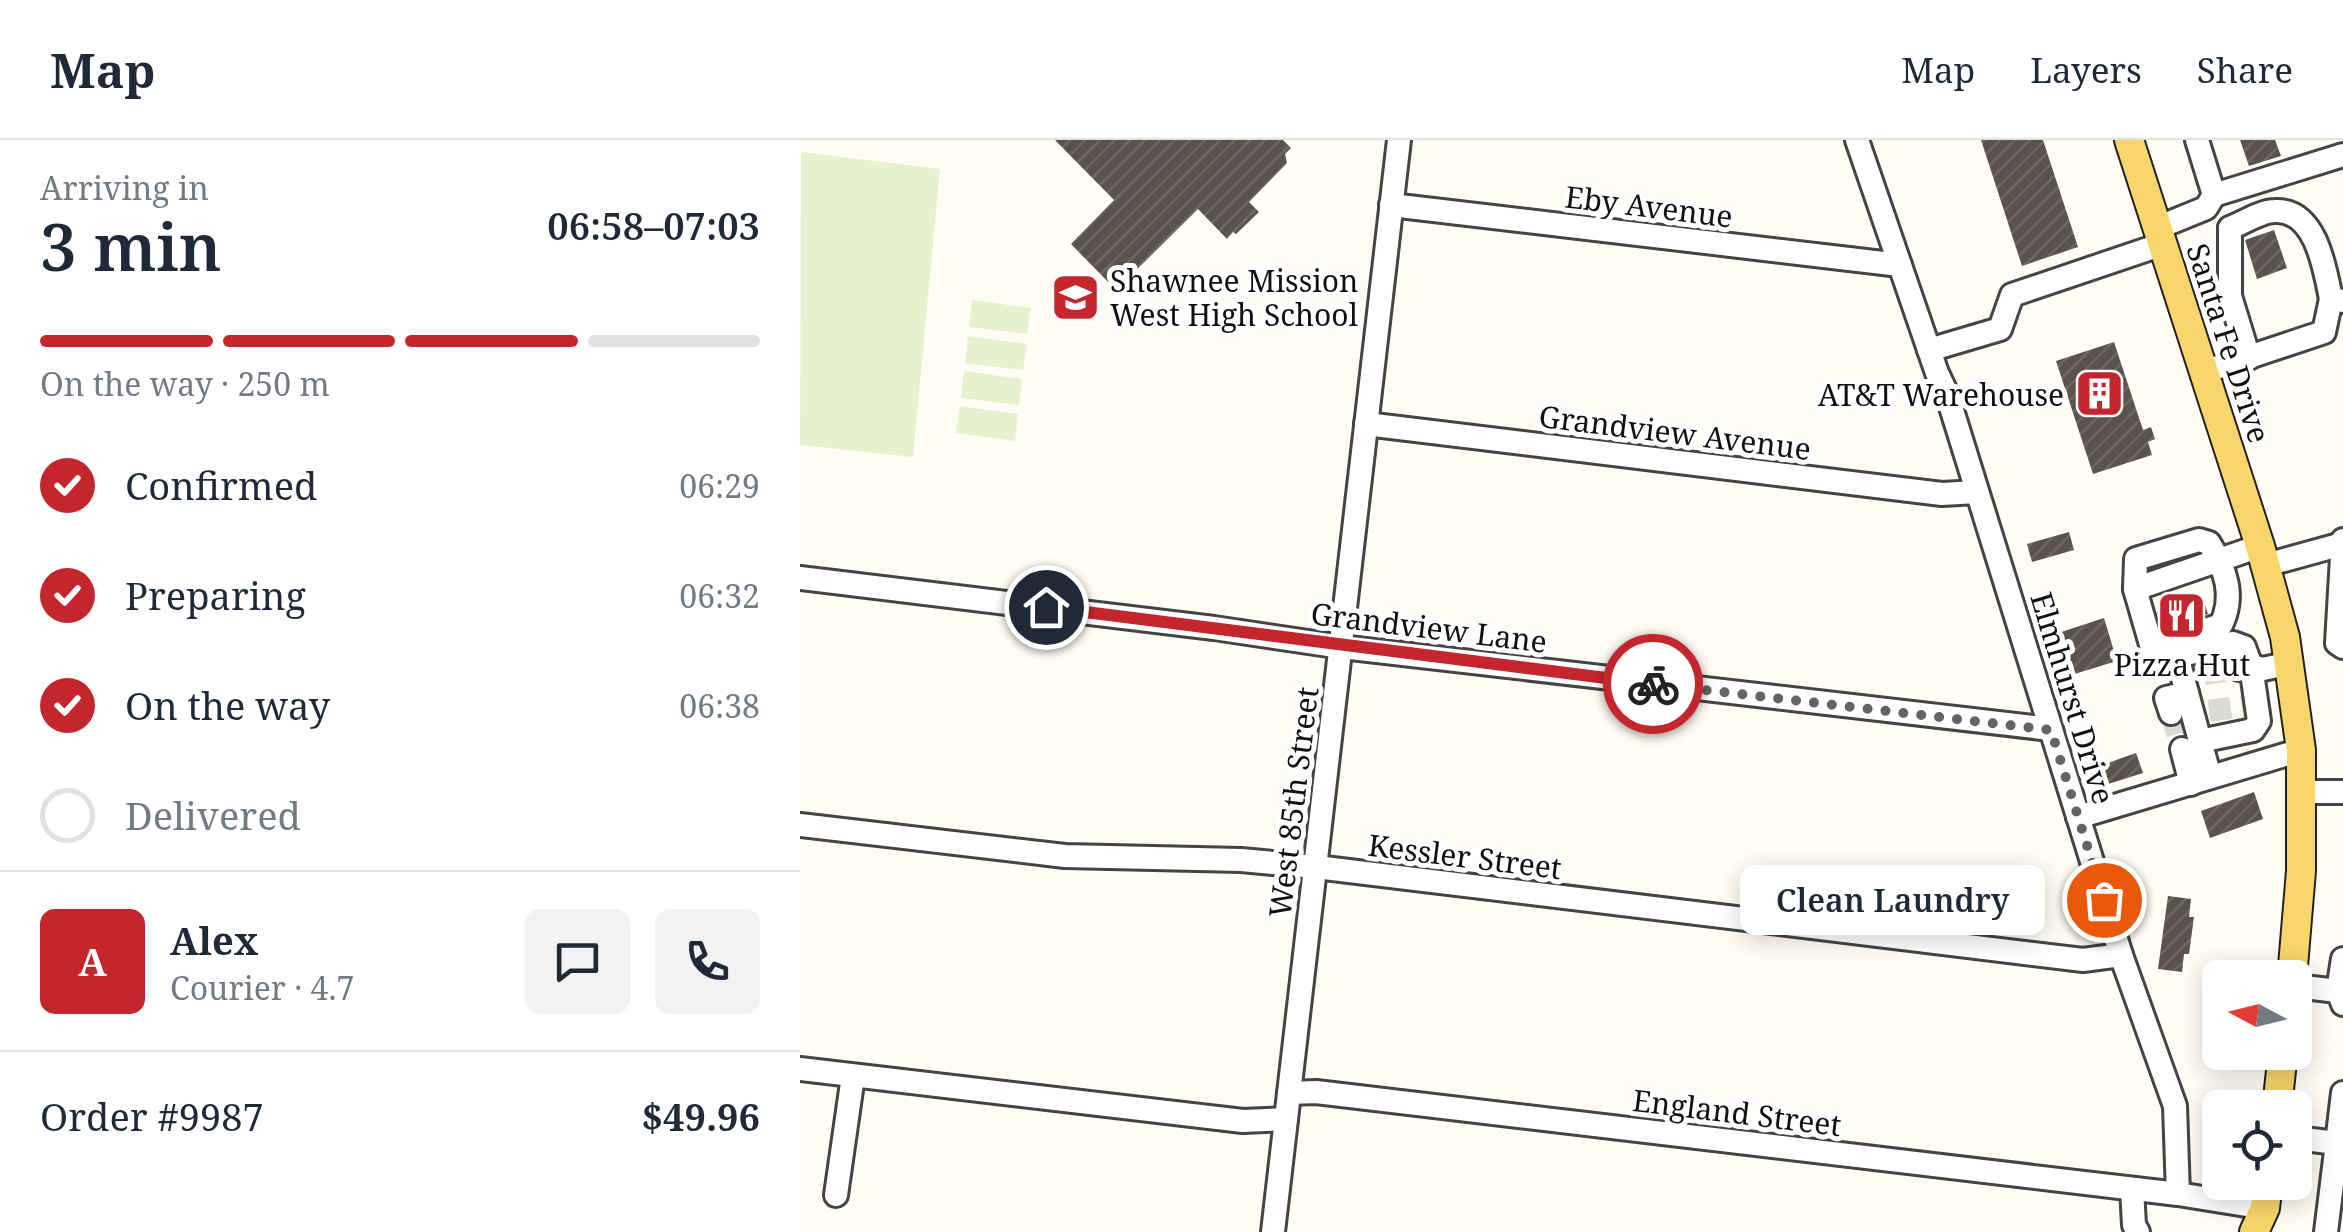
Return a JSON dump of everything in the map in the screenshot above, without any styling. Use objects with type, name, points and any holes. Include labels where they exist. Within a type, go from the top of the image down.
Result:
[{"type":"main road","name":"Santa Fe Drive","points":[[2129,140],[2263,556],[2290,663],[2302,792],[2294,960]]},
{"type":"street","name":"West 85th Street","points":[[1273,1232],[1399,140]]},
{"type":"street","name":"Elmhurst Drive","points":[[1857,140],[1947,394],[2121,955],[2174,1106],[2178,1194]]},
{"type":"street","points":[[2197,140],[2210,201],[2230,228],[2230,296],[2249,358]]},
{"type":"street","points":[[1929,350],[2000,330],[2012,295],[2160,236],[2210,201],[2343,155]]},
{"type":"street","name":"Eby Avenue","points":[[1391,205],[1900,265]]},
{"type":"street","points":[[2204,372],[2324,332],[2337,300],[2312,234],[2294,214],[2273,210],[2230,228]]},
{"type":"street","name":"Grandview Avenue","points":[[1366,424],[1942,494],[1977,492]]},
{"type":"street","points":[[2220,560],[2230,606],[2221,625],[2152,648],[2134,589],[2220,560],[2343,542],[2336,620],[2337,643],[2343,647]]},
{"type":"street","name":"Grandview Lane","points":[[800,578],[1342,647],[2051,730]]},
{"type":"street","points":[[2191,745],[2253,730],[2259,721],[2251,705],[2244,647],[2233,643],[2177,656],[2191,697],[2191,745],[2201,780]]},
{"type":"street","points":[[2244,668],[2263,669],[2290,663]]},
{"type":"street","points":[[2078,817],[2301,750]]},
{"type":"street","points":[[2302,792],[2343,792]]},
{"type":"street","name":"Kessler Street","points":[[800,824],[1050,854],[1241,860],[2083,960],[2121,955]]},
{"type":"street","points":[[2312,990],[2340,997],[2343,959]]},
{"type":"street","points":[[800,1070],[1242,1121],[1286,1120]]},
{"type":"street","points":[[836,1195],[853,1076]]},
{"type":"street","name":"England Street","points":[[1289,1093],[1316,1092],[2178,1194]]},
{"type":"street","points":[[2326,1232],[2340,1143],[2343,1093]]},
{"type":"street","points":[[2312,1140],[2340,1143]]},
{"type":"street","points":[[2132,1189],[2138,1232]]},
{"type":"street","points":[[2178,1194],[2265,1214]]},
{"type":"green space","points":[[801,152],[940,169],[913,457],[800,445]]},
{"type":"green space","points":[[972,300],[1031,308],[1027,334],[969,327]]},
{"type":"green space","points":[[968,336],[1027,344],[1023,370],[965,363]]},
{"type":"green space","points":[[964,371],[1022,379],[1019,405],[961,398]]},
{"type":"green space","points":[[960,406],[1018,414],[1015,441],[956,433]]},
{"type":"building","name":"Shawnee Mission West High School","points":[[1055,140],[1283,140],[1291,148],[1285,154],[1287,163],[1249,202],[1259,212],[1236,234],[1233,232],[1227,239],[1198,209],[1116,290],[1071,244],[1114,200]]},
{"type":"building","points":[[1981,140],[2043,140],[2078,247],[2022,266]]},
{"type":"building","points":[[2240,140],[2275,140],[2281,156],[2249,166]]},
{"type":"building","points":[[2274,230],[2287,268],[2257,279],[2245,240]]},
{"type":"building","name":"AT&T Warehouse","points":[[2114,342],[2143,430],[2151,427],[2155,439],[2148,442],[2152,455],[2093,474],[2056,361]]},
{"type":"building","points":[[2069,532],[2074,550],[2032,562],[2027,544]]},
{"type":"building","name":"Pizza Hut","points":[[2202,596],[2208,614],[2162,629],[2157,612]]},
{"type":"building","points":[[2104,618],[2117,661],[2068,676],[2055,634]]},
{"type":"building","points":[[2136,753],[2143,773],[2105,785],[2099,766]]},
{"type":"building","points":[[2254,792],[2263,819],[2210,838],[2201,811]]},
{"type":"building","points":[[2168,896],[2191,899],[2189,917],[2194,917],[2189,954],[2184,954],[2182,972],[2158,969]]},
{"type":"tunnel","points":[[2204,674],[2239,669]]},
{"type":"tunnel","points":[[2209,711],[2244,706]]},
{"type":"tunnel","points":[[2171,713],[2182,749]]},
{"type":"way so far","points":[[1653,684],[2051,730],[2104,900]]},
{"type":"place","name":"Shawnee Mission West High School","points":[[1075,297]]},
{"type":"place","name":"AT&T Warehouse","points":[[2099,394]]},
{"type":"place","name":"Pizza Hut","points":[[2182,615]]},
{"type":"place","name":"Clean Laundry","points":[[2104,900]]},
{"type":"route","points":[[1046,607],[1653,684]]}]
